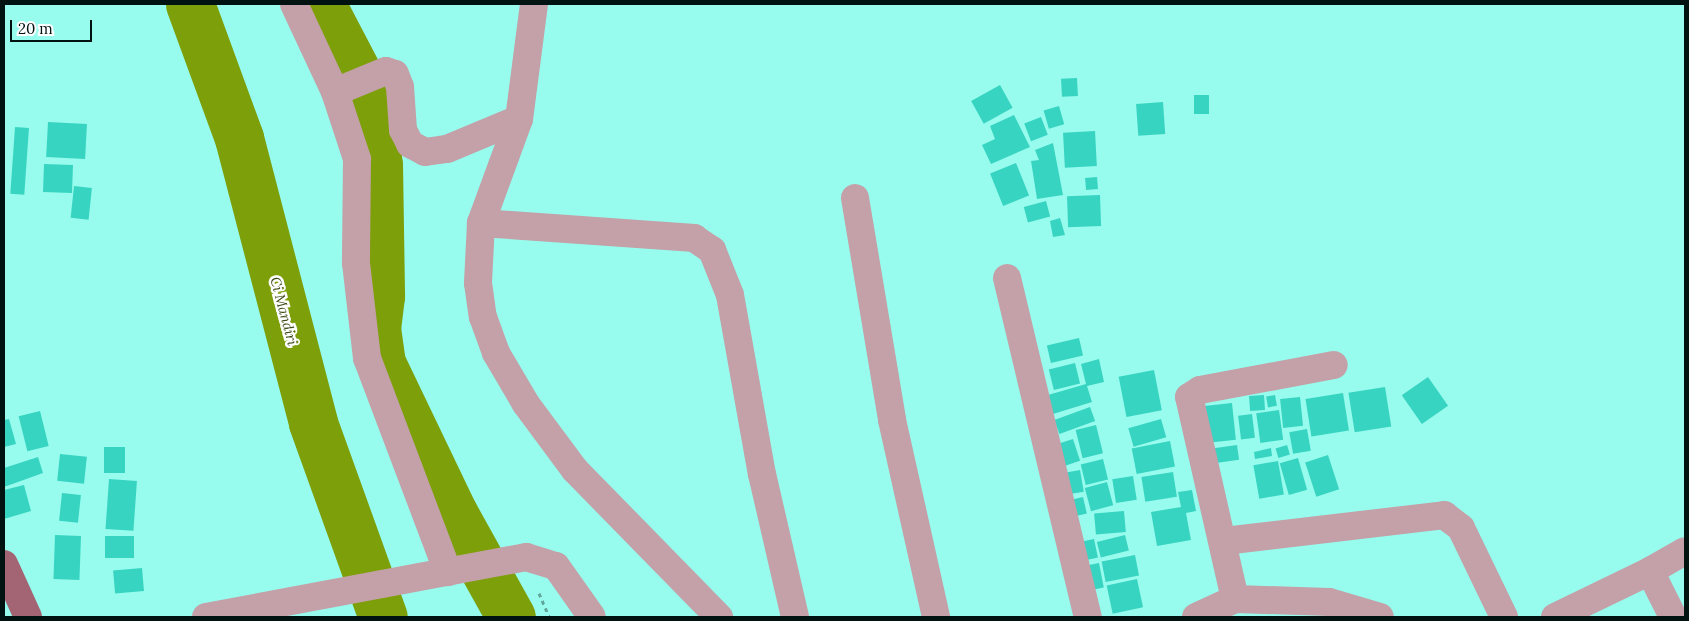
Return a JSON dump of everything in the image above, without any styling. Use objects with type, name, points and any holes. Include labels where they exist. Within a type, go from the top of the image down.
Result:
[{"type":"main road","points":[[4,564],[28,617]]},
{"type":"street","points":[[294,4],[346,88],[357,159],[356,263],[367,358],[459,569]]},
{"type":"street","points":[[534,4],[518,119],[481,224],[478,283],[483,318],[496,353],[526,404],[575,470],[719,617]]},
{"type":"street","points":[[346,88],[386,71],[395,74],[399,81],[401,119],[406,138],[426,152],[447,149],[518,119]]},
{"type":"street","points":[[854,198],[892,420],[936,617]]},
{"type":"street","points":[[481,224],[694,238],[712,250],[730,295],[762,474],[795,617]]},
{"type":"street","points":[[1007,278],[1088,617]]},
{"type":"street","points":[[1235,599],[1224,541],[1189,407],[1190,394],[1334,364]]},
{"type":"street","points":[[1224,541],[1444,515],[1461,528],[1504,617]]},
{"type":"street","points":[[1555,617],[1650,571],[1685,551]]},
{"type":"street","points":[[206,617],[419,578],[509,558],[540,560],[556,566],[592,617]]},
{"type":"street","points":[[1650,571],[1673,617]]},
{"type":"street","points":[[1196,617],[1235,599],[1328,602],[1380,617]]},
{"type":"building","points":[[1077,78],[1078,96],[1062,97],[1061,79]]},
{"type":"building","points":[[1000,85],[1013,108],[984,124],[971,101]]},
{"type":"building","points":[[1194,95],[1209,95],[1209,114],[1194,114]]},
{"type":"building","points":[[1163,102],[1165,134],[1138,136],[1136,104]]},
{"type":"building","points":[[1059,106],[1064,124],[1049,129],[1044,110]]},
{"type":"building","points":[[1014,115],[1030,147],[991,164],[982,145],[995,139],[990,126]]},
{"type":"building","points":[[1041,117],[1048,135],[1031,141],[1024,123]]},
{"type":"building","points":[[48,122],[87,124],[85,159],[46,157]]},
{"type":"building","points":[[15,127],[29,128],[24,195],[10,194]]},
{"type":"building","points":[[1095,131],[1097,166],[1065,168],[1063,133]]},
{"type":"building","points":[[1053,143],[1063,195],[1037,199],[1031,161],[1039,160],[1035,150]]},
{"type":"building","points":[[1016,163],[1029,195],[1003,206],[990,173]]},
{"type":"building","points":[[44,164],[73,165],[72,193],[43,192]]},
{"type":"building","points":[[1097,177],[1098,189],[1086,190],[1085,178]]},
{"type":"building","points":[[74,186],[92,188],[89,220],[71,218]]},
{"type":"building","points":[[1100,195],[1101,226],[1068,227],[1067,196]]},
{"type":"building","points":[[1046,201],[1050,216],[1028,222],[1024,207]]},
{"type":"building","points":[[1060,218],[1065,235],[1053,237],[1050,221]]},
{"type":"building","points":[[1079,338],[1083,356],[1051,363],[1047,345]]},
{"type":"building","points":[[1099,359],[1104,382],[1087,386],[1092,402],[1053,414],[1048,395],[1086,384],[1081,364]]},
{"type":"building","points":[[1075,363],[1080,383],[1054,390],[1049,370]]},
{"type":"building","points":[[1154,370],[1162,410],[1126,417],[1119,377]]},
{"type":"building","points":[[1428,377],[1448,406],[1422,424],[1402,395]]},
{"type":"building","points":[[1385,387],[1391,427],[1355,432],[1348,393]]},
{"type":"building","points":[[1343,393],[1349,431],[1311,436],[1305,399]]},
{"type":"building","points":[[1264,395],[1265,410],[1250,411],[1249,396]]},
{"type":"building","points":[[1275,395],[1277,406],[1268,407],[1266,397]]},
{"type":"building","points":[[1300,397],[1303,426],[1283,428],[1280,399]]},
{"type":"building","points":[[1232,403],[1236,440],[1206,443],[1202,406]]},
{"type":"building","points":[[1090,407],[1095,421],[1059,434],[1054,420]]},
{"type":"building","points":[[1279,410],[1283,440],[1260,443],[1256,413]]},
{"type":"building","points":[[40,411],[49,446],[27,451],[19,416]]},
{"type":"building","points":[[1252,414],[1255,438],[1241,440],[1238,416]]},
{"type":"building","points":[[9,419],[16,444],[4,447],[4,420]]},
{"type":"building","points":[[1161,419],[1166,437],[1134,447],[1128,428]]},
{"type":"building","points":[[1096,425],[1103,453],[1083,458],[1076,430]]},
{"type":"building","points":[[1307,429],[1311,451],[1293,454],[1289,432]]},
{"type":"building","points":[[1073,439],[1080,461],[1063,466],[1056,445]]},
{"type":"building","points":[[1170,441],[1175,467],[1137,474],[1132,448]]},
{"type":"building","points":[[1237,445],[1239,460],[1212,464],[1210,449]]},
{"type":"building","points":[[1287,445],[1290,455],[1278,458],[1276,449]]},
{"type":"building","points":[[104,447],[125,447],[125,473],[104,473]]},
{"type":"building","points":[[1271,448],[1272,456],[1255,459],[1254,452]]},
{"type":"building","points":[[60,454],[87,457],[84,484],[57,481]]},
{"type":"building","points":[[1328,455],[1339,489],[1316,497],[1305,462]]},
{"type":"building","points":[[38,457],[43,473],[4,487],[4,468]]},
{"type":"building","points":[[1298,458],[1307,490],[1289,495],[1280,463]]},
{"type":"building","points":[[1103,459],[1108,479],[1086,485],[1081,465]]},
{"type":"building","points":[[1278,461],[1284,494],[1259,499],[1253,465]]},
{"type":"building","points":[[1080,470],[1084,492],[1067,495],[1063,473]]},
{"type":"building","points":[[1173,472],[1177,497],[1145,502],[1141,477]]},
{"type":"building","points":[[1133,476],[1137,500],[1116,503],[1112,479]]},
{"type":"building","points":[[109,479],[137,481],[133,531],[106,529]]},
{"type":"building","points":[[1107,482],[1113,505],[1091,511],[1085,488]]},
{"type":"building","points":[[24,485],[31,511],[4,519],[4,490]]},
{"type":"building","points":[[1192,490],[1196,511],[1186,513],[1191,540],[1157,546],[1151,512],[1181,507],[1178,492]]},
{"type":"building","points":[[62,493],[81,495],[78,523],[59,521]]},
{"type":"building","points":[[1083,497],[1087,514],[1074,516],[1070,500]]},
{"type":"building","points":[[1124,511],[1126,532],[1096,535],[1094,514]]},
{"type":"building","points":[[55,535],[81,536],[79,580],[53,579]]},
{"type":"building","points":[[1125,535],[1129,551],[1101,558],[1097,542]]},
{"type":"building","points":[[105,536],[134,536],[134,558],[105,558]]},
{"type":"building","points":[[1094,539],[1098,558],[1082,561],[1078,542]]},
{"type":"building","points":[[1135,555],[1139,576],[1106,582],[1102,561]]},
{"type":"building","points":[[1099,563],[1104,588],[1090,590],[1085,566]]},
{"type":"building","points":[[142,568],[144,591],[115,593],[113,571]]},
{"type":"building","points":[[1137,579],[1143,607],[1113,614],[1107,585]]},
{"type":"waterway","name":"Ci Mandiri","points":[[190,4],[239,138],[313,423],[383,617]]},
{"type":"waterway","points":[[321,4],[369,96],[378,165],[380,296],[376,328],[381,363],[453,513],[511,617]]}]
